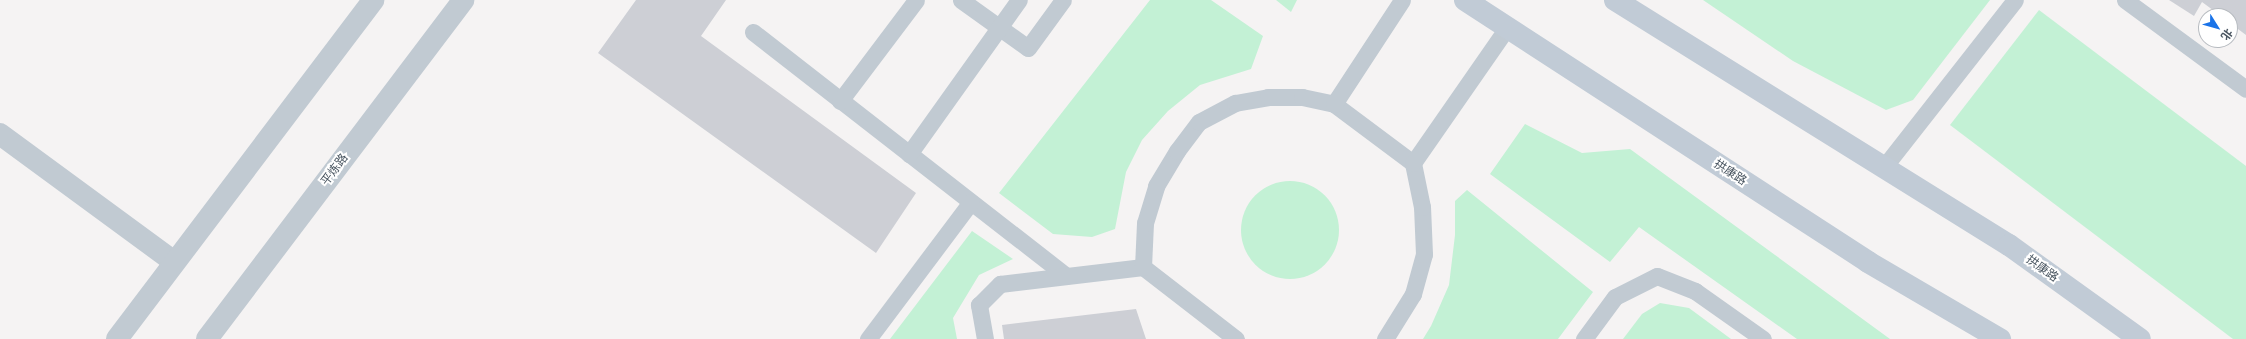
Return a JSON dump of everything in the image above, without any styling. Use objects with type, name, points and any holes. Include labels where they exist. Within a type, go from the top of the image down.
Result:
[{"type":"main road","name":"拱康路","points":[[1465,0],[1868,262],[2000,339]]},
{"type":"main road","name":"拱康路","points":[[1615,0],[2009,245],[2140,339]]},
{"type":"street","points":[[117,339],[373,0]]},
{"type":"street","name":"平炼路","points":[[207,339],[463,0]]},
{"type":"street","points":[[0,134],[174,262]]},
{"type":"lane","points":[[840,101],[916,0]]},
{"type":"lane","points":[[961,0],[998,28],[1028,48],[1063,0]]},
{"type":"lane","points":[[909,154],[1019,0]]},
{"type":"lane","points":[[1334,104],[1402,0]]},
{"type":"lane","points":[[1884,167],[2015,0]]},
{"type":"lane","points":[[2125,0],[2246,90]]},
{"type":"lane","points":[[1413,164],[1507,28]]},
{"type":"lane","points":[[753,32],[1066,276]]},
{"type":"lane","points":[[1143,267],[1145,223],[1156,186],[1177,151],[1199,122],[1236,104],[1268,97],[1302,97],[1334,104],[1413,164],[1422,208],[1424,254],[1413,294],[1385,339]]},
{"type":"lane","points":[[868,339],[971,202]]},
{"type":"lane","points":[[985,339],[979,305],[1000,284],[1143,267],[1236,339]]},
{"type":"lane","points":[[1584,339],[1615,297],[1657,276],[1694,291],[1763,339]]},
{"type":"green space","points":[[1150,0],[1211,0],[1263,36],[1251,69],[1200,85],[1168,111],[1142,140],[1126,172],[1115,229],[1092,237],[1053,234],[999,193]]},
{"type":"green space","points":[[1276,0],[1297,0],[1291,12]]},
{"type":"green space","points":[[1703,0],[1990,0],[1913,100],[1886,110],[1793,61]]},
{"type":"green space","points":[[2039,10],[2246,166],[2246,339],[2233,339],[1950,125]]},
{"type":"green space","points":[[1525,124],[1582,153],[1630,149],[1890,339],[1797,339],[1639,227],[1610,262],[1490,174]]},
{"type":"green space","points":[[1290,181],[1309,185],[1325,195],[1335,211],[1339,230],[1335,249],[1325,265],[1309,275],[1290,279],[1271,275],[1255,265],[1245,249],[1241,230],[1245,211],[1255,195],[1271,185]]},
{"type":"green space","points":[[1467,190],[1593,292],[1558,339],[1423,339],[1431,326],[1449,285],[1455,235],[1455,201]]},
{"type":"green space","points":[[972,231],[1013,259],[979,275],[953,318],[957,339],[890,339]]},
{"type":"green space","points":[[1660,303],[1689,308],[1731,339],[1623,339],[1642,314]]},
{"type":"building","points":[[636,0],[726,0],[701,36],[916,193],[876,253],[598,53]]},
{"type":"building","points":[[2169,0],[2246,0],[2246,35],[2238,29],[2238,8],[2210,8],[2202,2],[2194,16]]},
{"type":"building","points":[[1136,309],[1146,339],[1004,339],[1002,325]]}]
